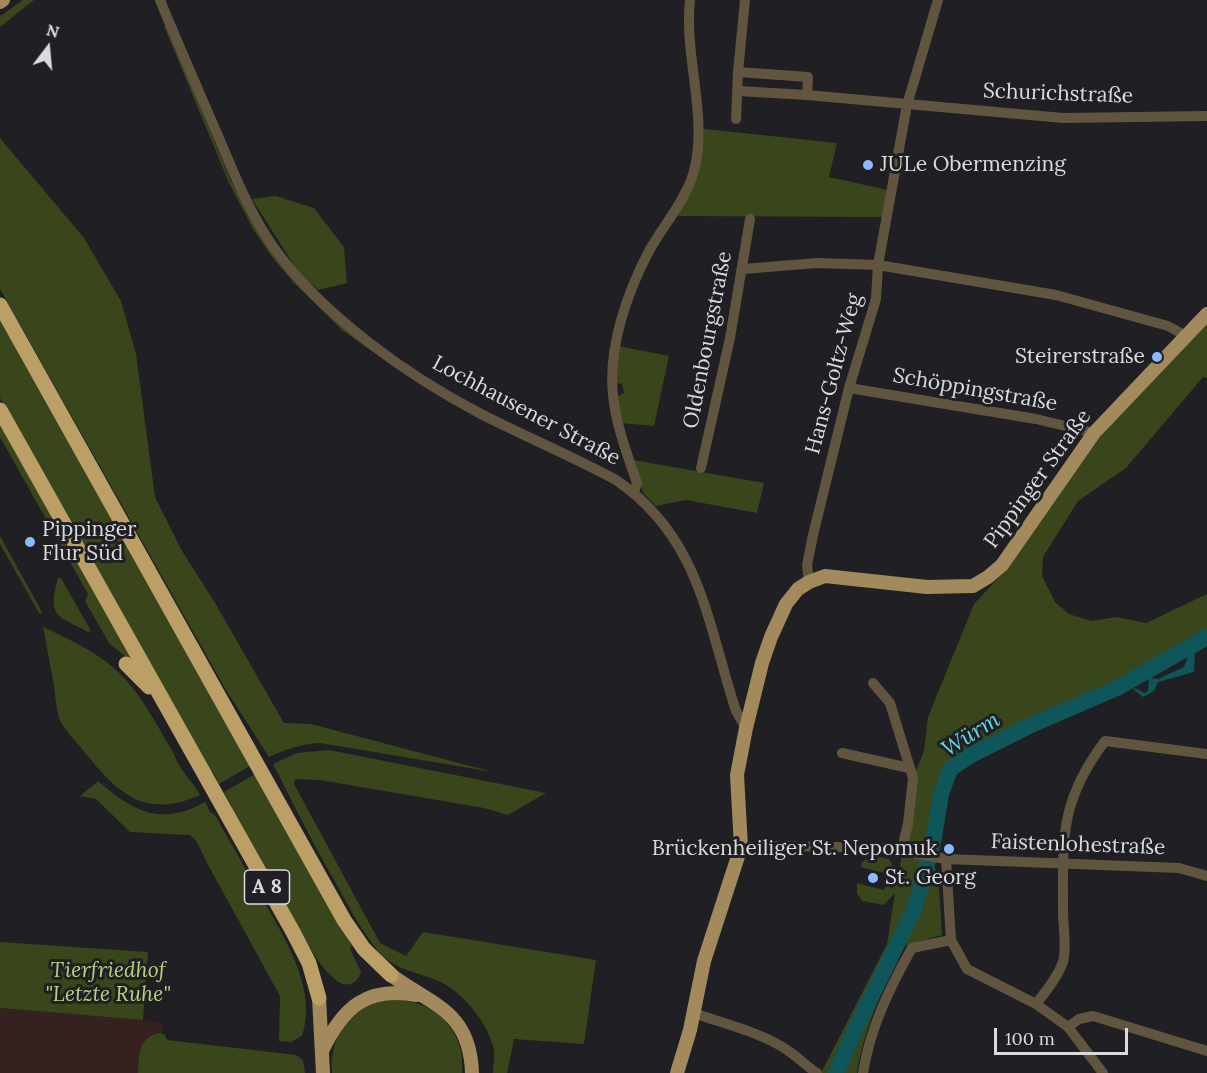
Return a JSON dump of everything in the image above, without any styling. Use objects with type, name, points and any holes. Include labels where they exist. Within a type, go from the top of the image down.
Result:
[{"type":"highway","name":"A 8","points":[[0,305],[344,920],[364,949],[391,975]]},
{"type":"highway","name":"A 8","points":[[0,410],[293,932],[309,963],[319,998]]},
{"type":"highway","points":[[126,664],[162,700]]},
{"type":"main road","name":"Pippinger Straße","points":[[809,582],[825,576],[927,587],[973,586],[988,577],[1002,565],[1094,433],[1207,314]]},
{"type":"main road","points":[[677,1073],[690,1030],[704,961],[741,847],[737,775],[762,663],[778,618],[798,589],[809,582]]},
{"type":"main road","points":[[391,975],[440,1005],[455,1019],[465,1036],[471,1055],[472,1073]]},
{"type":"main road","points":[[322,1051],[337,1022],[361,1002],[391,993],[423,995]]},
{"type":"main road","points":[[319,998],[323,1073]]},
{"type":"street","name":"Lochhausener Straße","points":[[160,0],[242,193],[273,247],[297,277],[340,320],[379,350],[483,415],[593,467],[634,492],[661,519],[688,560],[702,598],[736,711],[746,728]]},
{"type":"street","points":[[634,492],[637,483],[618,424],[613,397],[612,368],[617,337],[629,298],[649,252],[685,193],[694,171],[698,150],[698,127],[689,38],[690,0]]},
{"type":"street","points":[[736,119],[745,0]]},
{"type":"street","name":"Hans-Goltz-Weg","points":[[809,582],[807,565],[809,555],[849,388],[876,300],[878,265],[907,105],[938,0]]},
{"type":"street","points":[[738,72],[808,77],[807,95]]},
{"type":"street","name":"Schurichstraße","points":[[738,91],[1063,118],[1207,116]]},
{"type":"street","name":"Oldenbourgstraße","points":[[701,468],[730,338],[750,219]]},
{"type":"street","points":[[743,269],[817,263],[878,265],[1056,295],[1168,326],[1186,336]]},
{"type":"street","name":"Schöppingstraße","points":[[849,388],[1036,419],[1094,433]]},
{"type":"street","points":[[873,683],[890,703],[913,778],[908,824],[902,852]]},
{"type":"street","points":[[1036,1004],[1055,980],[1064,959],[1063,863],[1066,819],[1071,801],[1089,763],[1105,741],[1207,754]]},
{"type":"street","points":[[843,753],[909,768]]},
{"type":"street","name":"Faistenlohestraße","points":[[741,847],[884,848],[941,858],[1179,868],[1207,876]]},
{"type":"street","points":[[941,858],[951,940],[967,969],[1036,1004],[1068,1027],[1103,1073]]},
{"type":"street","points":[[863,1073],[867,1050],[877,1021],[894,980],[912,948],[951,940]]},
{"type":"street","points":[[694,1013],[769,1040],[787,1049],[801,1069],[817,1073]]},
{"type":"street","points":[[1068,1027],[1079,1019],[1093,1016],[1207,1051]]},
{"type":"shaded area","points":[[0,1008],[163,1023],[162,1034],[140,1073],[0,1073]]},
{"type":"green space","points":[[23,0],[34,0],[0,27],[0,16]]},
{"type":"green space","points":[[164,26],[166,26],[231,181],[256,227],[374,350],[373,352],[342,330],[293,282],[253,229],[229,183]]},
{"type":"green space","points":[[696,128],[837,143],[829,177],[888,190],[882,217],[667,216],[691,171]]},
{"type":"green space","points":[[0,138],[84,238],[121,301],[136,354],[155,497],[182,551],[214,601],[284,723],[311,724],[493,772],[320,743],[294,747],[269,757],[226,690],[0,289]]},
{"type":"green space","points":[[276,196],[314,208],[344,247],[347,283],[318,290],[299,273],[252,199]]},
{"type":"green space","points":[[0,316],[250,766],[219,784],[213,772],[210,772],[0,398]]},
{"type":"green space","points":[[1207,321],[1207,378],[1203,377],[1126,468],[1078,501],[1043,557],[1042,576],[1055,602],[1069,614],[1091,621],[1117,617],[1146,623],[1207,594],[1207,637],[1135,678],[1036,728],[972,755],[940,793],[933,866],[938,871],[942,935],[904,946],[875,1008],[864,1040],[857,1073],[821,1073],[887,944],[895,893],[884,905],[862,901],[857,893],[857,883],[884,890],[885,886],[893,888],[895,882],[887,880],[888,874],[861,867],[862,862],[875,857],[889,859],[899,877],[908,791],[924,751],[928,717],[974,604],[1001,575],[1095,443],[1140,391]]},
{"type":"green space","points":[[618,346],[669,356],[654,426],[621,423],[616,397],[624,393],[622,384],[616,383]]},
{"type":"green space","points":[[0,423],[130,655],[128,659],[109,643],[85,601],[88,594],[0,437]]},
{"type":"green space","points":[[633,460],[764,483],[757,513],[686,500],[656,506],[643,493]]},
{"type":"green space","points":[[0,536],[42,612],[41,614],[0,544]]},
{"type":"green space","points":[[58,578],[61,578],[91,631],[88,632],[57,614],[54,601]]},
{"type":"green space","points":[[43,627],[97,655],[117,670],[145,706],[179,765],[200,795],[181,802],[149,803],[123,792],[111,782],[61,723]]},
{"type":"green space","points":[[329,750],[546,793],[508,815],[484,808],[320,780],[295,779],[294,784],[380,943],[406,956],[423,932],[596,960],[584,1044],[514,1039],[507,1073],[493,1073],[494,1053],[491,1039],[486,1028],[463,998],[434,979],[390,962],[378,951],[346,902],[273,764],[297,753]]},
{"type":"green space","points":[[255,774],[352,946],[350,949],[361,972],[352,984],[337,981],[318,960],[284,905],[230,808],[232,807],[224,792]]},
{"type":"green space","points":[[98,781],[123,800],[148,812],[174,813],[189,810],[205,802],[210,812],[215,815],[277,924],[295,961],[306,999],[306,1018],[302,1036],[291,1042],[279,1041],[280,996],[197,842],[190,835],[130,832],[96,799],[80,796]]},
{"type":"green space","name":"Tierfriedhof \"Letzte Ruhe\"","points":[[0,942],[148,952],[143,1020],[0,1008]]},
{"type":"green space","points":[[389,999],[419,1004],[432,1010],[443,1019],[459,1043],[462,1073],[332,1073],[334,1047],[346,1025],[364,1008]]},
{"type":"green space","points":[[160,1033],[165,1035],[167,1040],[296,1055],[303,1060],[305,1073],[138,1073],[141,1048],[147,1038]]},
{"type":"water","points":[[1195,649],[1194,672],[1158,682],[1154,691],[1143,697],[1133,689],[1145,693],[1148,690],[1149,678],[1158,679],[1184,667],[1190,651]]},
{"type":"waterway","name":"Würm","points":[[836,1073],[914,910],[933,843],[941,794],[950,769],[971,755],[1029,726],[1117,688],[1207,637]]},
{"type":"place","name":"JULe Obermenzing","points":[[868,165]]},
{"type":"place","name":"Steirerstraße","points":[[1157,357]]},
{"type":"place","name":"Pippinger Flur Süd","points":[[30,542]]},
{"type":"place","name":"Brückenheiliger St. Nepomuk","points":[[949,849]]},
{"type":"place","name":"St. Georg","points":[[873,878]]}]
